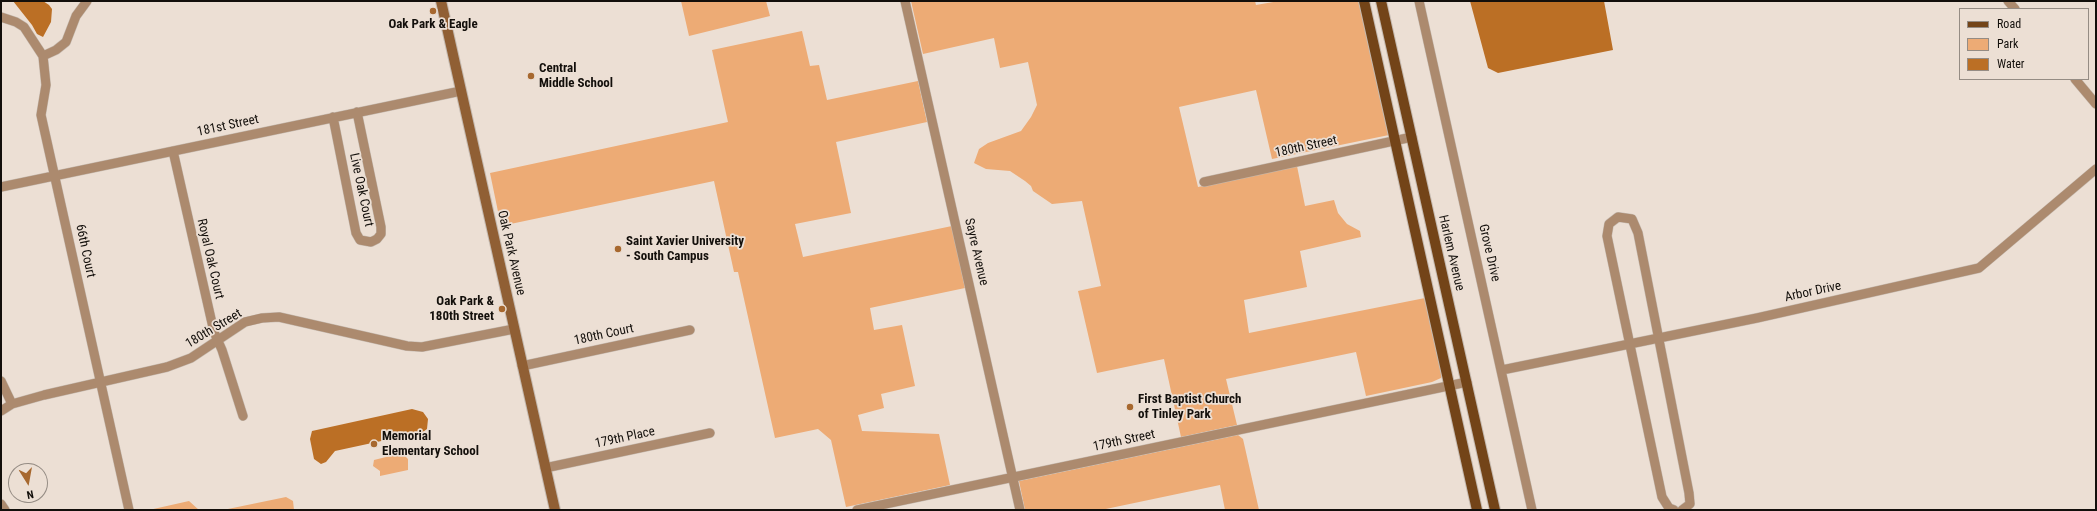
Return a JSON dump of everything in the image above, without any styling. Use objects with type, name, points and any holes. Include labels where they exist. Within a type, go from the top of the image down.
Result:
[{"type":"main road","points":[[1364,1],[1477,510]]},
{"type":"main road","name":"Harlem Avenue","points":[[1381,1],[1495,510]]},
{"type":"street","points":[[43,56],[56,50],[66,42],[76,16],[87,1]]},
{"type":"street","name":"Oak Park Avenue","points":[[441,1],[554,510]]},
{"type":"street","name":"Sayre Avenue","points":[[905,1],[1020,510]]},
{"type":"street","name":"Grove Drive","points":[[1419,1],[1532,510]]},
{"type":"street","name":"66th Court","points":[[1,17],[16,22],[24,28],[43,56],[46,85],[42,115],[129,510]]},
{"type":"street","points":[[2076,80],[2096,104]]},
{"type":"street","name":"181st Street","points":[[1,187],[461,91]]},
{"type":"street","name":"Live Oak Court","points":[[333,117],[356,233],[360,240],[371,242],[377,239],[380,234],[381,227],[357,112]]},
{"type":"street","name":"180th Street","points":[[1204,182],[1412,138]]},
{"type":"street","name":"Royal Oak Court","points":[[173,151],[214,332],[218,340],[242,416]]},
{"type":"street","name":"Arbor Drive","points":[[1502,370],[1979,268],[2096,169]]},
{"type":"street","points":[[1674,510],[1669,508],[1662,497],[1606,236],[1609,224],[1618,217],[1632,219],[1638,233],[1689,493],[1690,504],[1682,510]]},
{"type":"street","name":"180th Street","points":[[1,411],[12,404],[44,395],[171,366],[191,358],[245,322],[279,317],[407,346],[422,347],[514,329]]},
{"type":"street","name":"180th Court","points":[[522,366],[690,330]]},
{"type":"street","points":[[1,381],[12,404]]},
{"type":"street","name":"179th Street","points":[[857,510],[1467,382]]},
{"type":"street","name":"179th Place","points":[[545,468],[710,433]]},
{"type":"street","points":[[1,504],[5,510]]},
{"type":"green space","points":[[681,1],[766,1],[770,16],[689,36]]},
{"type":"green space","points":[[911,1],[1255,1],[1256,5],[1279,1],[1359,1],[1389,135],[1272,159],[1256,90],[1179,107],[1198,187],[1297,166],[1305,206],[1334,200],[1338,213],[1347,224],[1360,231],[1361,237],[1300,251],[1307,287],[1244,300],[1249,333],[1425,298],[1443,372],[1441,378],[1432,382],[1366,396],[1356,352],[1226,379],[1237,425],[1181,437],[1164,359],[1097,373],[1078,291],[1101,286],[1082,201],[1052,204],[1033,191],[1031,186],[1010,171],[986,169],[974,163],[979,149],[988,143],[1021,131],[1031,117],[1037,105],[1028,62],[1000,68],[994,38],[923,54]]},
{"type":"green space","points":[[802,31],[810,66],[819,65],[827,100],[918,81],[927,122],[836,142],[851,213],[795,224],[803,257],[952,226],[965,288],[870,308],[874,330],[902,325],[915,386],[881,394],[884,408],[858,415],[862,431],[939,434],[950,485],[846,507],[831,440],[818,429],[775,438],[738,272],[734,272],[714,181],[501,226],[490,173],[728,122],[712,50]]},
{"type":"green space","points":[[1238,435],[1243,439],[1259,510],[1225,510],[1220,485],[1101,510],[1025,510],[1019,481]]},
{"type":"green space","points":[[402,453],[408,459],[408,470],[380,476],[380,471],[373,466],[374,460]]},
{"type":"green space","points":[[286,497],[293,501],[294,510],[223,510]]},
{"type":"green space","points":[[189,501],[199,510],[149,510]]},
{"type":"water","points":[[13,1],[43,1],[49,5],[52,9],[51,22],[43,37],[37,34],[32,25]]},
{"type":"water","points":[[1470,1],[1604,1],[1613,50],[1498,73],[1488,68]]},
{"type":"water","points":[[412,409],[423,412],[428,419],[427,429],[423,432],[335,451],[326,462],[321,464],[314,459],[310,439],[312,431]]},
{"type":"place","name":"Oak Park & Eagle","points":[[433,11]]},
{"type":"place","name":"Central Middle School","points":[[531,76]]},
{"type":"place","name":"Saint Xavier University - South Campus","points":[[618,249]]},
{"type":"place","name":"Oak Park & 180th Street","points":[[502,309]]},
{"type":"place","name":"First Baptist Church of Tinley Park","points":[[1130,407]]},
{"type":"place","name":"Memorial Elementary School","points":[[374,444]]}]
